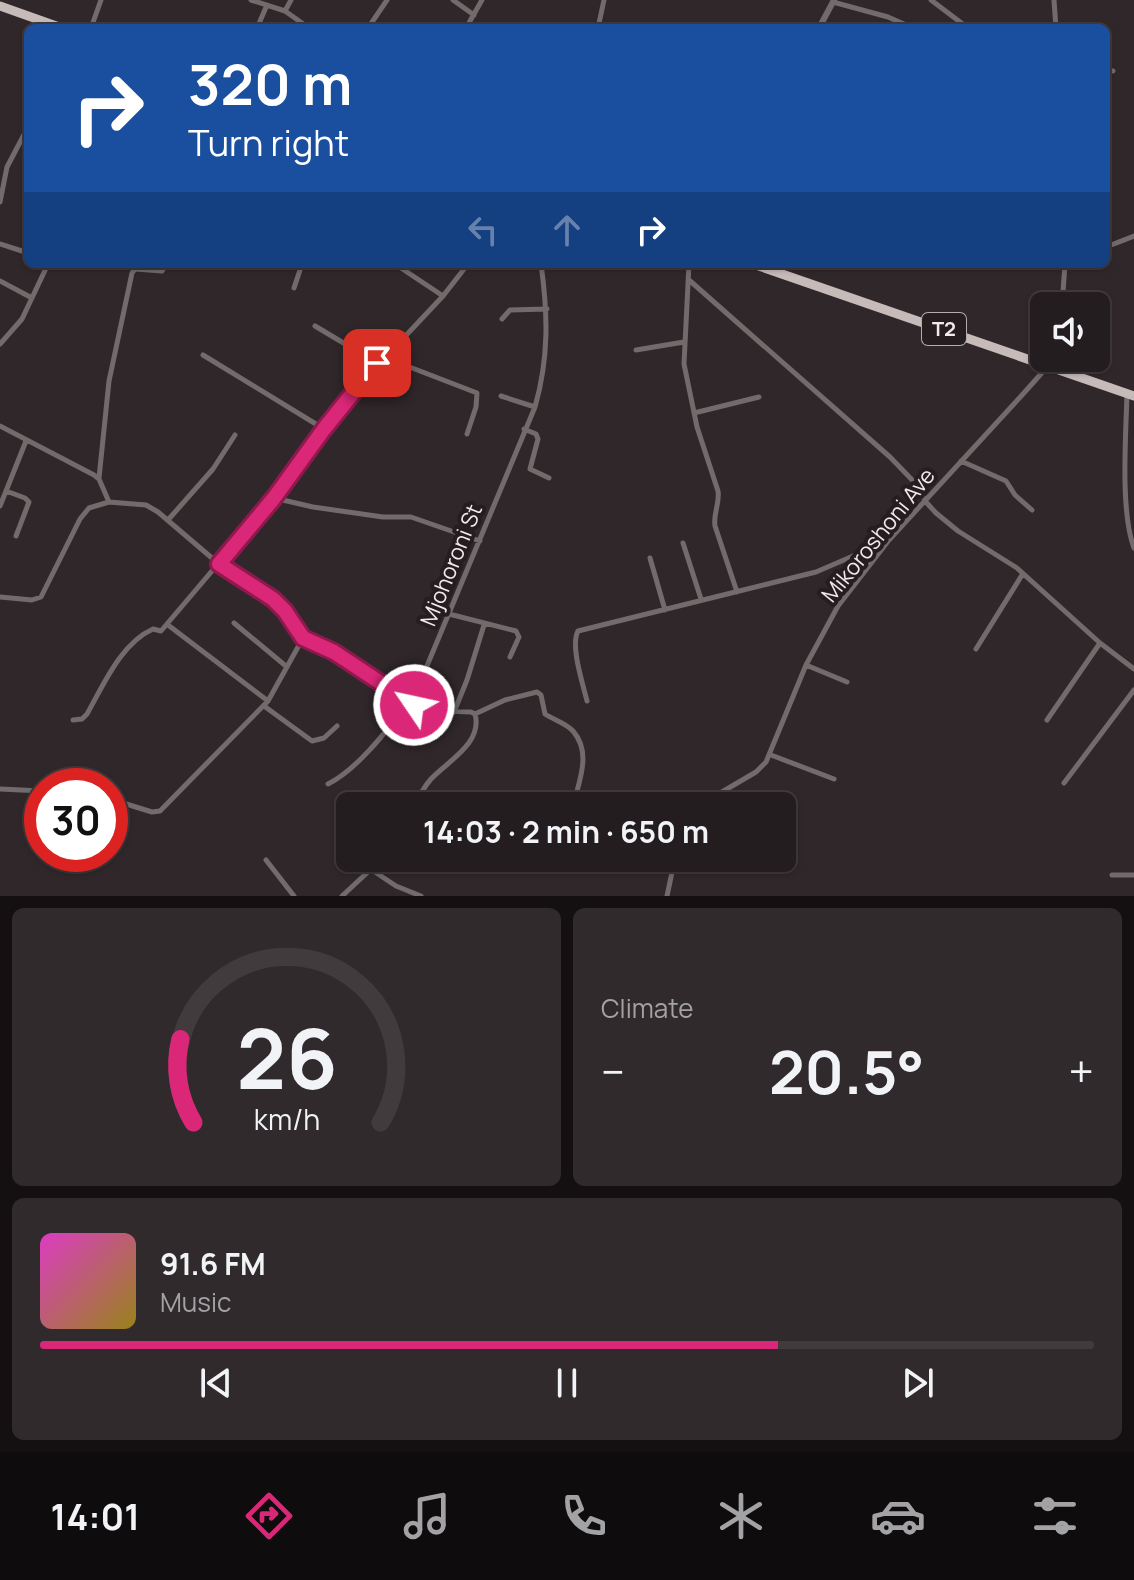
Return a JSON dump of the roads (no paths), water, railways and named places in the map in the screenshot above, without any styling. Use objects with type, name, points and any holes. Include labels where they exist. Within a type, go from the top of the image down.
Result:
[{"type":"highway","points":[[0,6],[51,24]]},
{"type":"highway","name":"T2","points":[[765,268],[1030,356]]},
{"type":"highway","name":"T2","points":[[1074,372],[1130,395]]},
{"type":"street","points":[[92,24],[101,0]]},
{"type":"street","points":[[251,0],[285,11],[303,24]]},
{"type":"street","points":[[285,11],[291,0]]},
{"type":"street","points":[[371,24],[387,0]]},
{"type":"street","points":[[453,0],[474,15]]},
{"type":"street","points":[[468,24],[482,0]]},
{"type":"street","points":[[599,24],[604,0]]},
{"type":"street","points":[[931,0],[963,24]]},
{"type":"street","points":[[1054,0],[1056,24]]},
{"type":"street","points":[[821,24],[833,1],[904,24]]},
{"type":"street","points":[[259,24],[267,5]]},
{"type":"street","points":[[0,202],[7,167],[24,135]]},
{"type":"street","points":[[1110,245],[1134,236]]},
{"type":"street","points":[[0,244],[24,252]]},
{"type":"street","points":[[0,344],[22,319],[46,268]]},
{"type":"street","points":[[109,502],[99,479],[109,381],[132,273],[140,268],[162,271],[164,268]]},
{"type":"street","points":[[294,288],[301,268]]},
{"type":"street","points":[[401,268],[443,296]]},
{"type":"street","points":[[73,720],[82,719],[87,714],[114,667],[142,635],[153,629],[161,631],[168,625],[274,498],[377,363],[443,296],[465,268]]},
{"type":"street","name":"Mjohoroni St","points":[[328,784],[339,779],[375,745],[411,704],[480,541],[535,407],[545,364],[547,309],[542,268]]},
{"type":"street","points":[[689,268],[684,364],[694,413],[718,491],[715,526],[737,592]]},
{"type":"street","points":[[1063,292],[1065,268]]},
{"type":"street","points":[[689,280],[890,457],[918,486],[925,501],[958,531],[1017,568],[1100,643],[1134,669]]},
{"type":"street","points":[[0,281],[32,298]]},
{"type":"street","points":[[502,319],[510,310],[547,309]]},
{"type":"street","points":[[315,326],[377,363]]},
{"type":"street","points":[[636,350],[684,342]]},
{"type":"street","points":[[203,355],[324,429]]},
{"type":"street","points":[[387,355],[477,393],[467,434]]},
{"type":"street","name":"Mikoroshoni Ave","points":[[771,755],[806,665],[838,606],[889,540],[1040,372]]},
{"type":"street","points":[[1130,395],[1127,484],[1129,527],[1134,548]]},
{"type":"street","points":[[501,396],[535,407]]},
{"type":"street","points":[[694,413],[759,397]]},
{"type":"street","points":[[0,426],[99,479]]},
{"type":"street","points":[[524,429],[536,434],[538,439],[530,469],[549,478]]},
{"type":"street","points":[[168,520],[213,469],[235,435]]},
{"type":"street","points":[[0,506],[26,441]]},
{"type":"street","points":[[961,461],[1006,481],[1015,495],[1032,510]]},
{"type":"street","points":[[6,491],[29,502],[16,536]]},
{"type":"street","points":[[274,498],[383,517],[411,517],[480,541]]},
{"type":"street","points":[[0,597],[32,600],[41,597],[80,519],[89,508],[109,502],[146,505],[219,564],[273,599],[303,638],[334,652],[418,710],[475,714],[505,700],[537,692],[541,695],[545,714],[573,730],[583,748],[576,792]]},
{"type":"street","points":[[587,701],[577,655],[575,637],[578,631],[827,568],[889,540]]},
{"type":"street","points":[[683,543],[701,599]]},
{"type":"street","points":[[650,558],[665,610]]},
{"type":"street","points":[[976,649],[1022,575]]},
{"type":"street","points":[[449,614],[519,634],[510,657]]},
{"type":"street","points":[[234,623],[287,667]]},
{"type":"street","points":[[168,625],[312,741],[324,738],[337,726]]},
{"type":"street","points":[[454,712],[484,625]]},
{"type":"street","points":[[128,806],[160,811],[266,704],[303,638]]},
{"type":"street","points":[[1047,720],[1100,643]]},
{"type":"street","points":[[806,665],[847,682]]},
{"type":"street","points":[[1064,783],[1074,766],[1110,726],[1134,690]]},
{"type":"street","points":[[424,792],[432,778],[465,749],[472,737],[475,714]]},
{"type":"street","points":[[722,792],[756,772],[771,755],[834,779]]},
{"type":"street","points":[[0,789],[24,790]]},
{"type":"street","points":[[266,860],[294,896]]},
{"type":"street","points":[[342,896],[370,872]]},
{"type":"street","points":[[375,872],[396,886],[421,896]]},
{"type":"street","points":[[667,896],[672,872]]},
{"type":"street","points":[[1112,875],[1134,875]]}]
